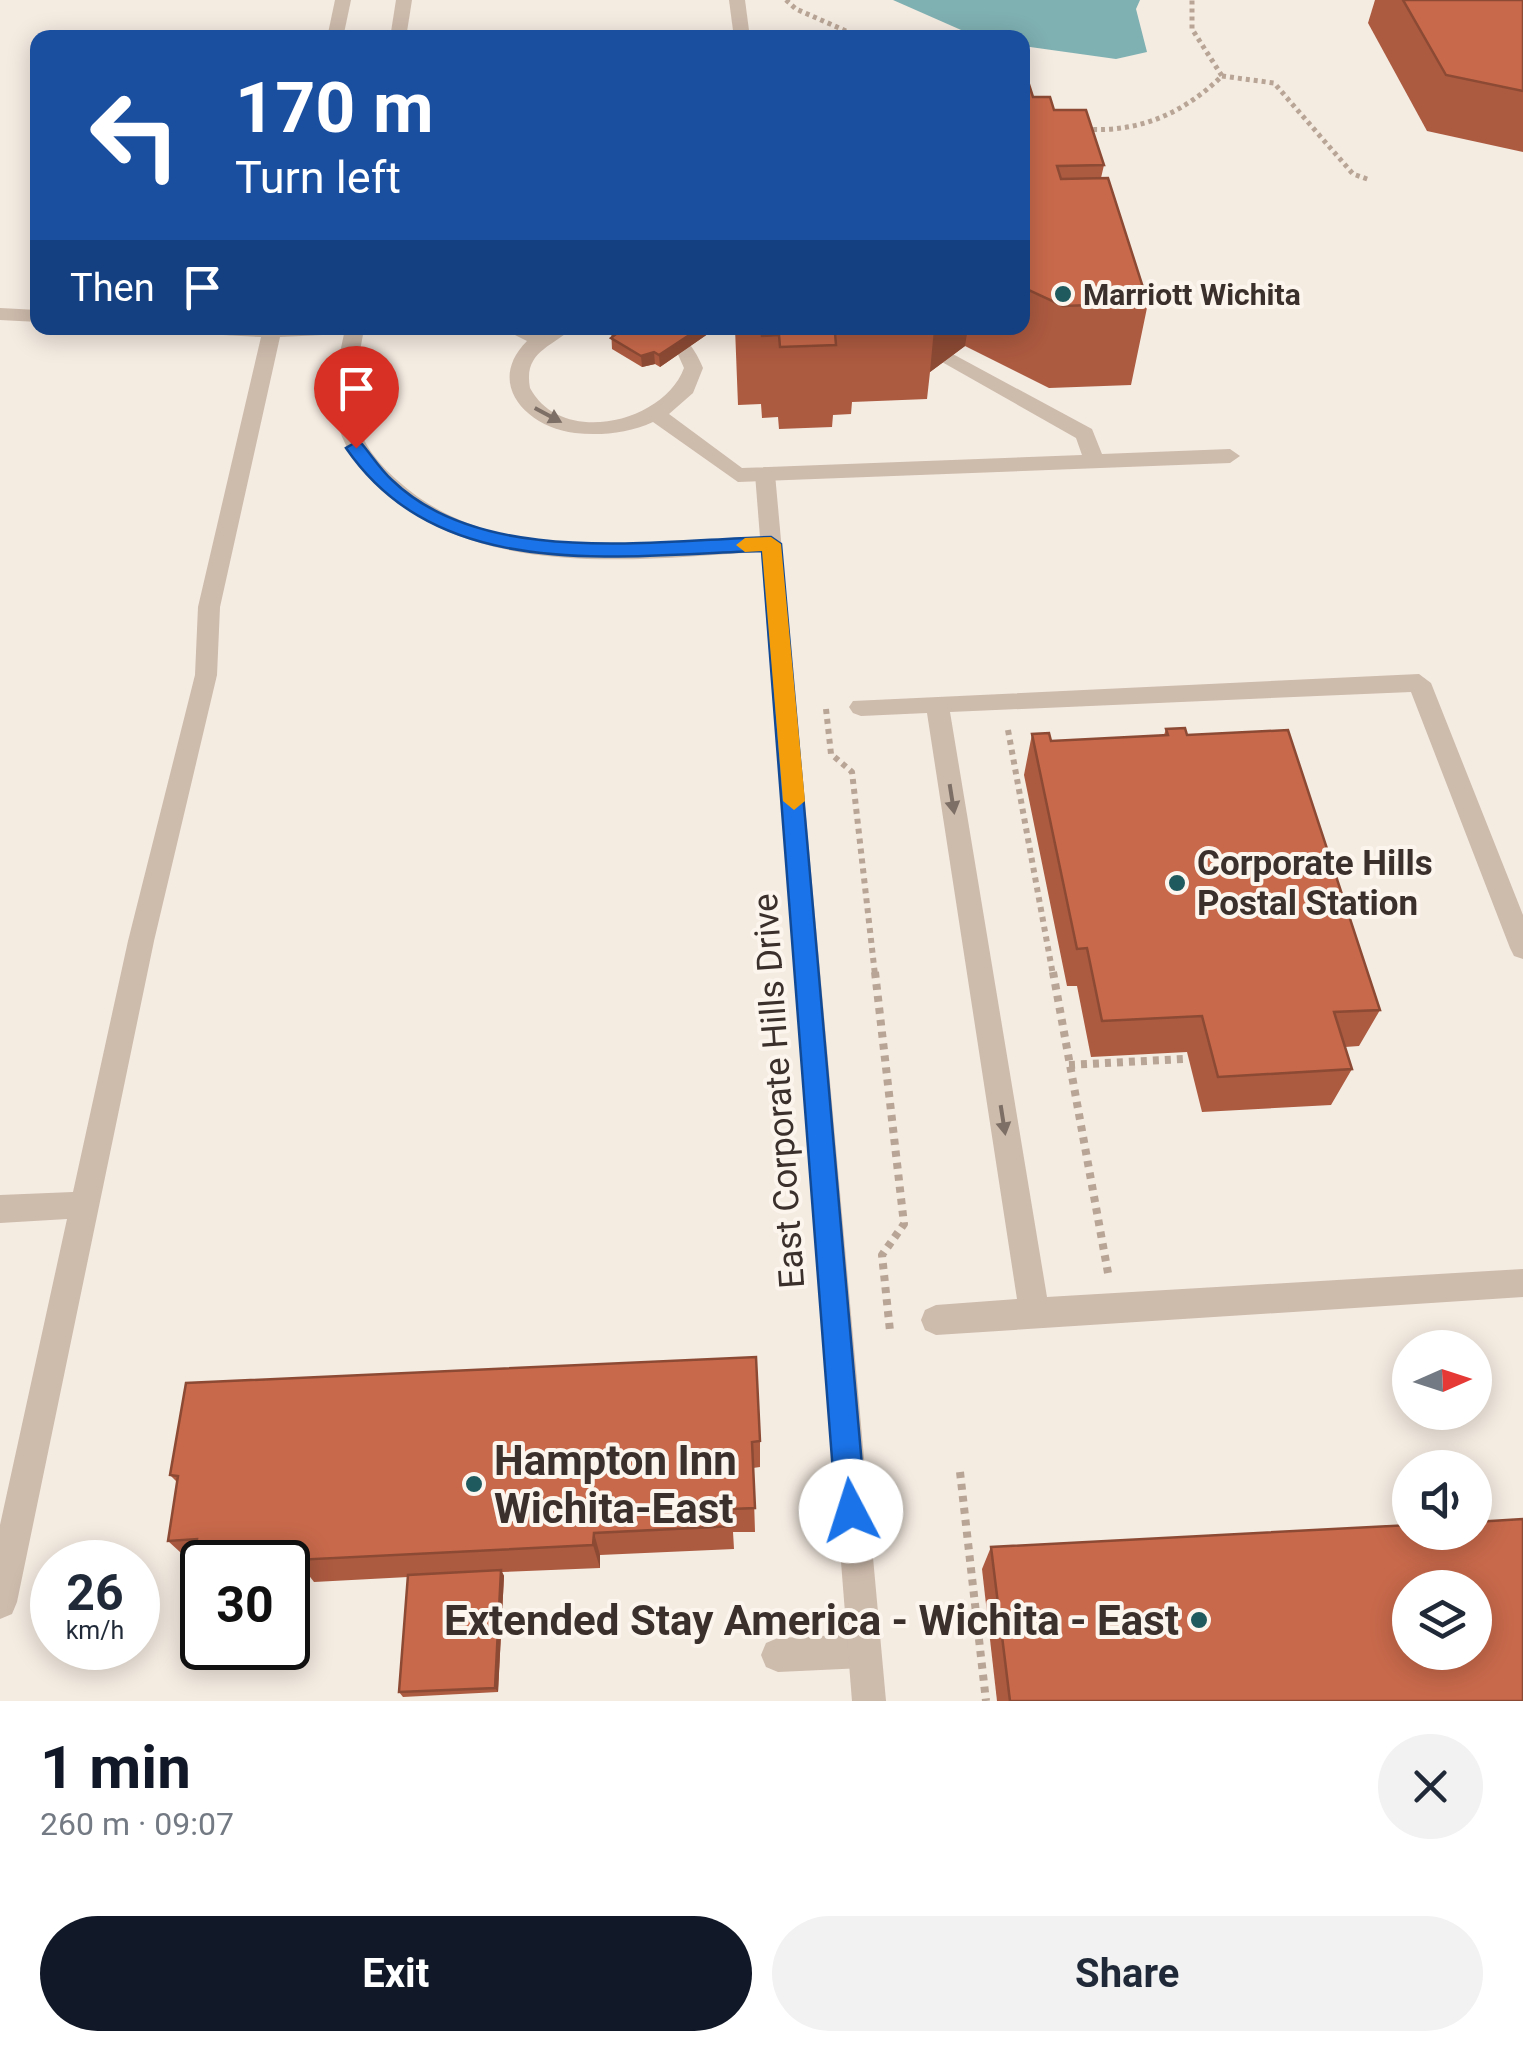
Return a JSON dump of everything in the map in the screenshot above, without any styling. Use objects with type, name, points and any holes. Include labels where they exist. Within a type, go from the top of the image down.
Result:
[{"type":"street","points":[[337,30],[343,0]]},
{"type":"street","points":[[399,30],[404,0]]},
{"type":"street","points":[[736,0],[741,30]]},
{"type":"street","points":[[0,314],[30,316]]},
{"type":"street","points":[[0,1602],[141,941],[206,675],[208,607],[271,335]]},
{"type":"street","points":[[354,335],[344,404],[356,448],[386,486],[435,518],[493,539],[553,550],[771,544]]},
{"type":"street","points":[[529,335],[540,339]]},
{"type":"street","points":[[548,335],[525,354],[518,372],[519,389],[530,405],[549,418],[603,429],[658,416],[686,392],[692,364],[676,339],[669,335]]},
{"type":"street","points":[[949,358],[1085,434],[1094,461]]},
{"type":"street","points":[[658,416],[738,475],[1230,456]]},
{"type":"street","name":"East Corporate Hills Drive","points":[[765,474],[869,1701]]},
{"type":"street","points":[[861,707],[1419,683],[1523,948]]},
{"type":"street","points":[[937,702],[1034,1312]]},
{"type":"street","points":[[0,1209],[85,1205]]},
{"type":"street","points":[[936,1320],[1523,1283]]},
{"type":"street","points":[[778,1656],[863,1650]]},
{"type":"path","points":[[786,0],[796,9],[844,30]]},
{"type":"path","points":[[1192,0],[1192,29],[1222,76]]},
{"type":"path","points":[[1072,126],[1108,132],[1134,129],[1162,118],[1222,76],[1274,83],[1353,174],[1370,180]]},
{"type":"path","points":[[1002,699],[1115,1306]]},
{"type":"path","points":[[826,708],[831,754],[852,772],[904,1224],[882,1255],[890,1331]]},
{"type":"path","points":[[1068,1065],[1183,1059]]},
{"type":"path","points":[[960,1472],[986,1701]]},
{"type":"water","points":[[893,0],[1140,0],[1136,9],[1147,52],[1116,59],[1030,47],[1030,30],[961,30]]},
{"type":"building","points":[[1403,0],[1523,0],[1523,91],[1446,75]]},
{"type":"building","points":[[1030,88],[1033,97],[1050,97],[1054,110],[1086,110],[1104,165],[1057,166],[1061,179],[1108,178],[1148,303],[1063,306],[1030,291]]},
{"type":"building","points":[[689,335],[659,355],[654,352],[641,356],[611,338]]},
{"type":"building","points":[[779,335],[835,335],[836,345],[780,347]]},
{"type":"building","name":"Corporate Hills Postal Station","points":[[1185,728],[1187,735],[1288,730],[1380,1010],[1334,1012],[1352,1069],[1218,1077],[1202,1016],[1102,1021],[1087,948],[1077,949],[1032,734],[1049,733],[1051,741],[1168,735],[1166,729]]},
{"type":"building","name":"Hampton Inn Wichita-East","points":[[756,1357],[760,1441],[752,1442],[755,1508],[732,1509],[733,1526],[594,1533],[593,1545],[310,1559],[310,1540],[168,1541],[178,1476],[170,1475],[186,1383]]},
{"type":"building","name":"Extended Stay America - Wichita - East","points":[[1523,1519],[1523,1701],[1010,1701],[991,1547],[1392,1526],[1392,1550],[1492,1550],[1492,1521]]},
{"type":"building","points":[[501,1570],[495,1688],[399,1692],[408,1575]]},
{"type":"slow traffic","points":[[745,545],[771,544],[794,801]]},
{"type":"place","name":"Marriott Wichita","points":[[1063,294]]},
{"type":"place","name":"Corporate Hills Postal Station","points":[[1177,883]]},
{"type":"place","name":"Hampton Inn Wichita-East","points":[[474,1484]]},
{"type":"place","name":"Extended Stay America - Wichita - East","points":[[1199,1620]]},
{"type":"route","points":[[356,448],[386,486],[435,518],[493,539],[553,550],[771,544],[851,1511]]}]
